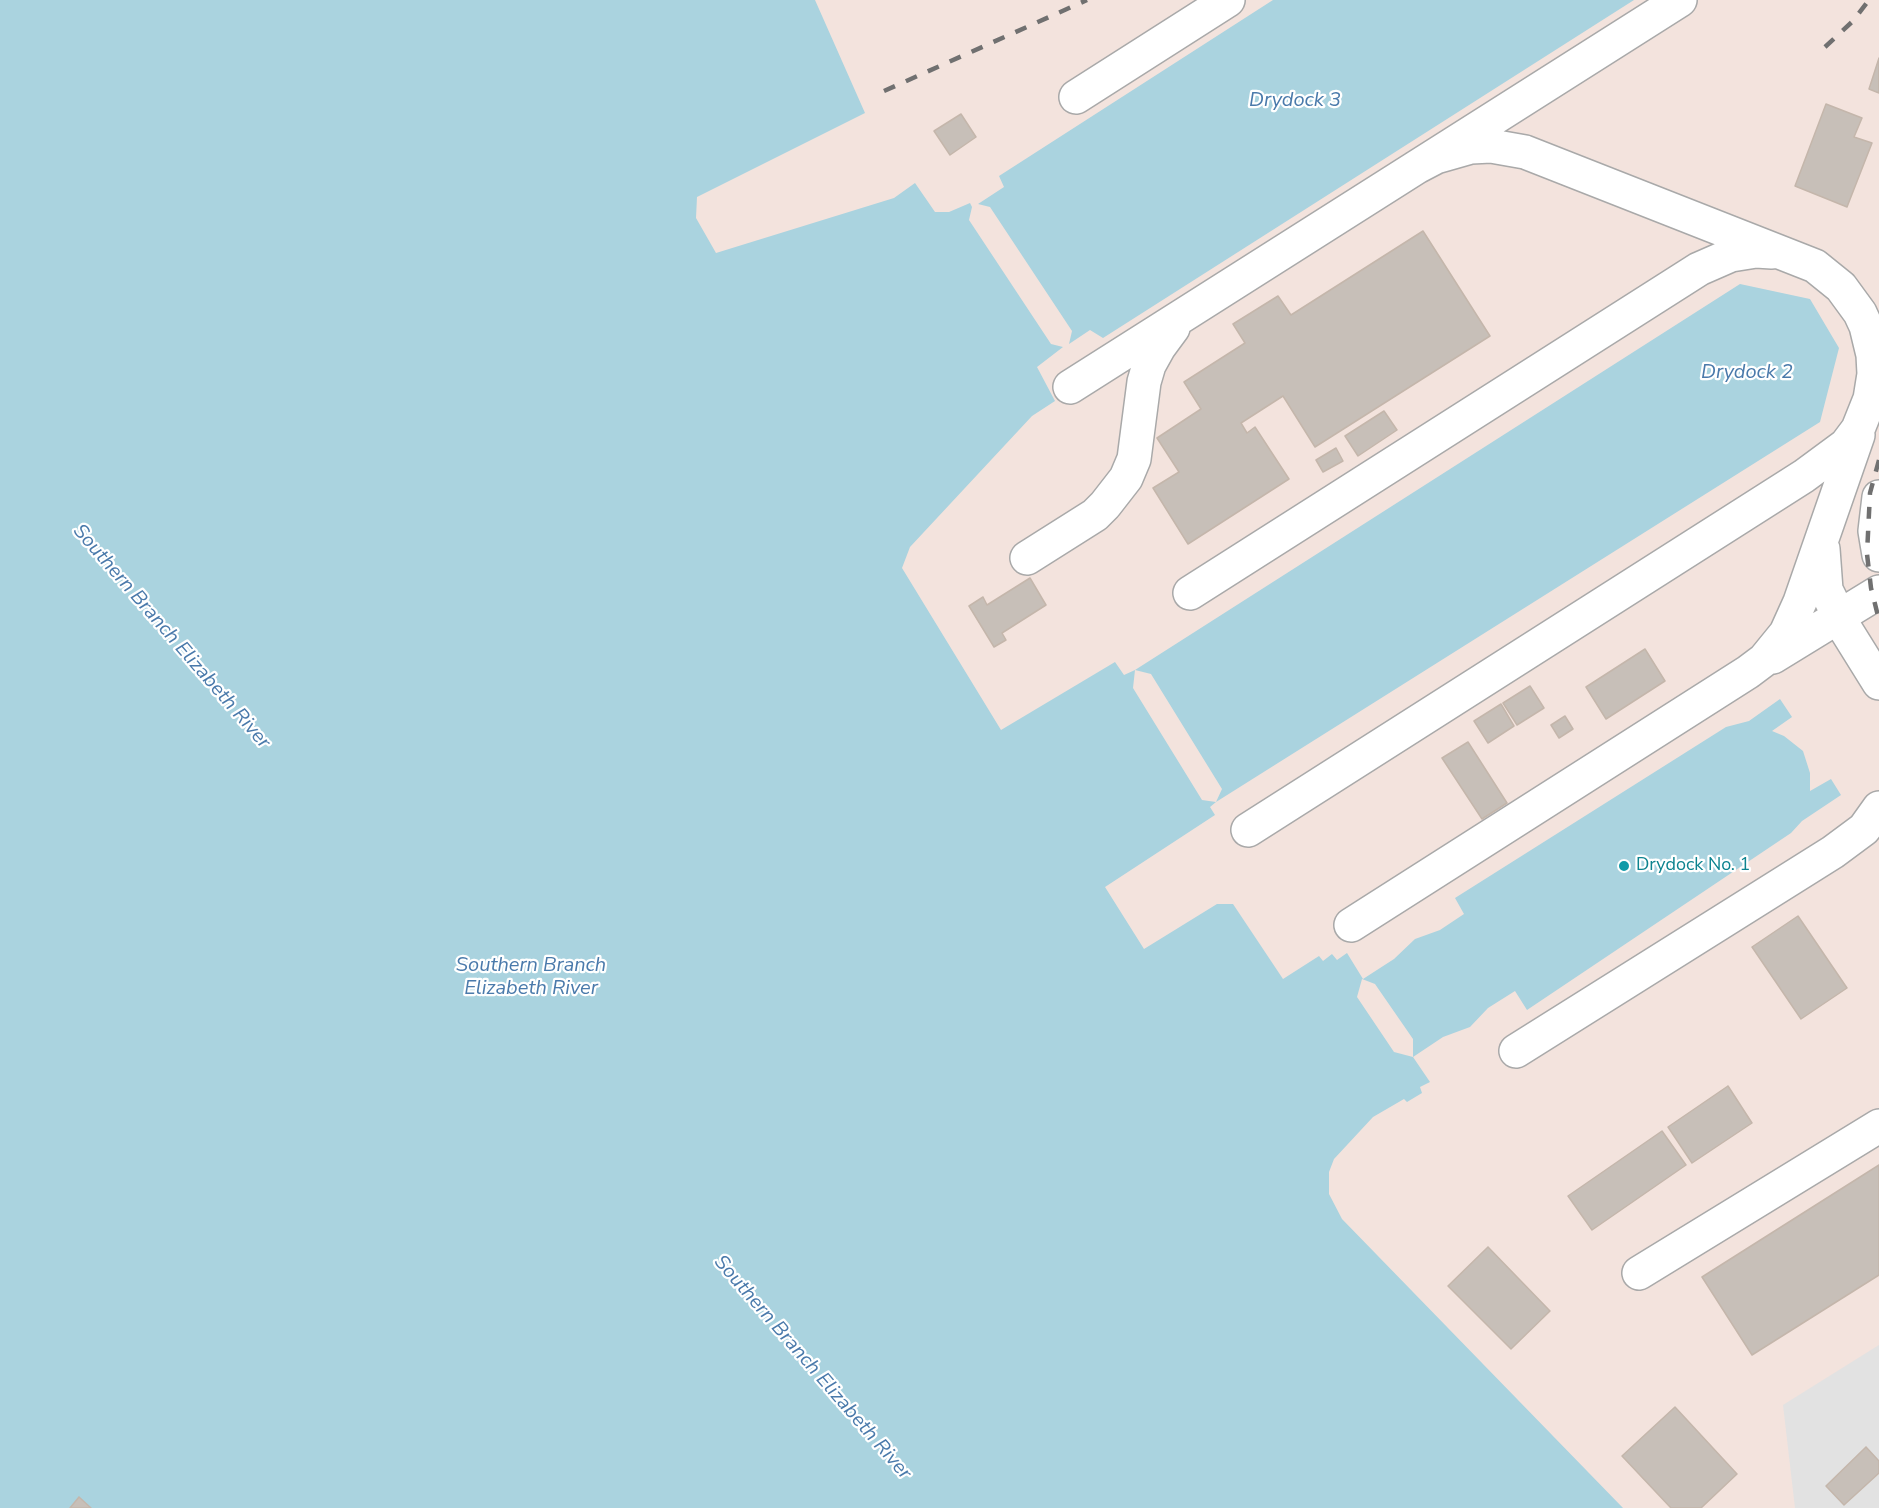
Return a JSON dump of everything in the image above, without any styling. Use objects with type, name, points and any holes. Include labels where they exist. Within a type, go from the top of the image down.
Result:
[{"type":"street","points":[[1076,97],[1228,0]]},
{"type":"street","points":[[1070,387],[1680,0]]},
{"type":"street","points":[[1415,168],[1436,157],[1472,147],[1491,146],[1525,152],[1801,260],[1829,275],[1841,286],[1860,313],[1873,355],[1871,405],[1790,626],[1777,646],[1748,672]]},
{"type":"street","points":[[1190,593],[1699,269],[1731,255],[1756,250],[1777,252],[1801,260]]},
{"type":"street","points":[[1027,558],[1089,519],[1117,492],[1134,459],[1144,382],[1149,365],[1171,330],[1198,307]]},
{"type":"street","points":[[1248,830],[1812,471],[1846,445],[1871,405]]},
{"type":"street","points":[[1879,497],[1875,531],[1879,553]]},
{"type":"street","points":[[1829,519],[1823,544],[1826,590],[1879,683]]},
{"type":"street","points":[[1351,925],[1748,672],[1879,592]]},
{"type":"street","points":[[1516,1050],[1833,852],[1864,828],[1879,808]]},
{"type":"street","points":[[1639,1273],[1879,1126]]},
{"type":"shaded area","points":[[366,0],[1879,0],[1879,1508],[1447,1508]]},
{"type":"shaded area","points":[[1879,1345],[1879,1508],[1795,1508],[1783,1405]]},
{"type":"water","name":"Southern Branch Elizabeth River","points":[[0,0],[815,0],[865,113],[697,197],[696,218],[716,253],[894,198],[915,183],[935,212],[949,212],[970,203],[972,207],[969,220],[1051,344],[1063,347],[1037,367],[1055,401],[1032,416],[910,547],[902,568],[1001,730],[1115,662],[1124,675],[1135,670],[1133,688],[1202,800],[1216,802],[1210,807],[1215,815],[1105,887],[1144,949],[1217,904],[1233,904],[1283,979],[1319,956],[1323,961],[1332,954],[1337,960],[1347,953],[1363,979],[1394,959],[1415,939],[1440,930],[1464,914],[1455,898],[1726,727],[1749,721],[1780,699],[1792,717],[1772,731],[1784,736],[1803,751],[1810,773],[1810,791],[1831,779],[1841,795],[1802,821],[1791,833],[1527,1010],[1515,991],[1488,1008],[1470,1027],[1443,1037],[1413,1057],[1430,1082],[1420,1087],[1422,1093],[1407,1102],[1404,1099],[1373,1117],[1334,1159],[1329,1172],[1329,1194],[1342,1219],[1623,1508],[0,1508]],"holes":[[[1362,979],[1375,984],[1413,1039],[1413,1057],[1394,1052],[1357,997]]]},
{"type":"water","name":"Drydock 3","points":[[1273,0],[1634,0],[1103,338],[1090,330],[1069,344],[1072,331],[990,207],[978,204],[1004,187],[999,176]]},
{"type":"water","name":"Drydock 2","points":[[1740,284],[1810,299],[1839,348],[1820,422],[1216,802],[1222,789],[1151,674],[1135,670]]},
{"type":"building","points":[[1879,58],[1879,93],[1869,89]]},
{"type":"building","points":[[1826,104],[1862,118],[1854,137],[1872,143],[1847,207],[1795,186]]},
{"type":"building","points":[[961,114],[976,137],[950,155],[934,131]]},
{"type":"building","points":[[1423,231],[1490,336],[1315,447],[1283,396],[1241,423],[1247,433],[1255,427],[1289,479],[1188,544],[1153,488],[1179,472],[1157,438],[1201,409],[1184,382],[1245,343],[1233,324],[1278,296],[1291,315]]},
{"type":"building","points":[[1384,411],[1397,430],[1358,456],[1345,436]]},
{"type":"building","points":[[1336,448],[1343,461],[1323,472],[1316,460]]},
{"type":"building","points":[[1030,578],[1046,605],[1002,633],[1006,640],[994,647],[969,606],[983,597],[987,605]]},
{"type":"building","points":[[1645,649],[1665,681],[1606,719],[1586,687]]},
{"type":"building","points":[[1530,686],[1544,708],[1517,725],[1503,703]]},
{"type":"building","points":[[1501,704],[1514,726],[1488,743],[1474,721]]},
{"type":"building","points":[[1565,716],[1573,729],[1559,738],[1551,725]]},
{"type":"building","points":[[1468,742],[1507,803],[1482,819],[1442,758]]},
{"type":"building","points":[[1798,916],[1847,988],[1801,1019],[1752,947]]},
{"type":"building","points":[[1728,1086],[1752,1123],[1692,1163],[1668,1127]]},
{"type":"building","points":[[1662,1131],[1686,1165],[1592,1230],[1568,1196]]},
{"type":"building","points":[[1879,1165],[1879,1275],[1752,1355],[1702,1277]]},
{"type":"building","points":[[1488,1247],[1550,1311],[1511,1349],[1448,1286]]},
{"type":"building","points":[[1675,1407],[1737,1474],[1701,1508],[1671,1508],[1622,1456]]},
{"type":"building","points":[[1866,1447],[1879,1461],[1879,1473],[1844,1505],[1826,1486]]},
{"type":"building","points":[[79,1497],[91,1508],[70,1508]]},
{"type":"railway","points":[[884,91],[1087,0]]},
{"type":"railway","points":[[1825,47],[1853,21],[1869,0]]},
{"type":"railway","points":[[1879,460],[1870,493],[1867,554],[1871,588],[1879,620]]},
{"type":"place","name":"Drydock No. 1","points":[[1624,866]]}]
